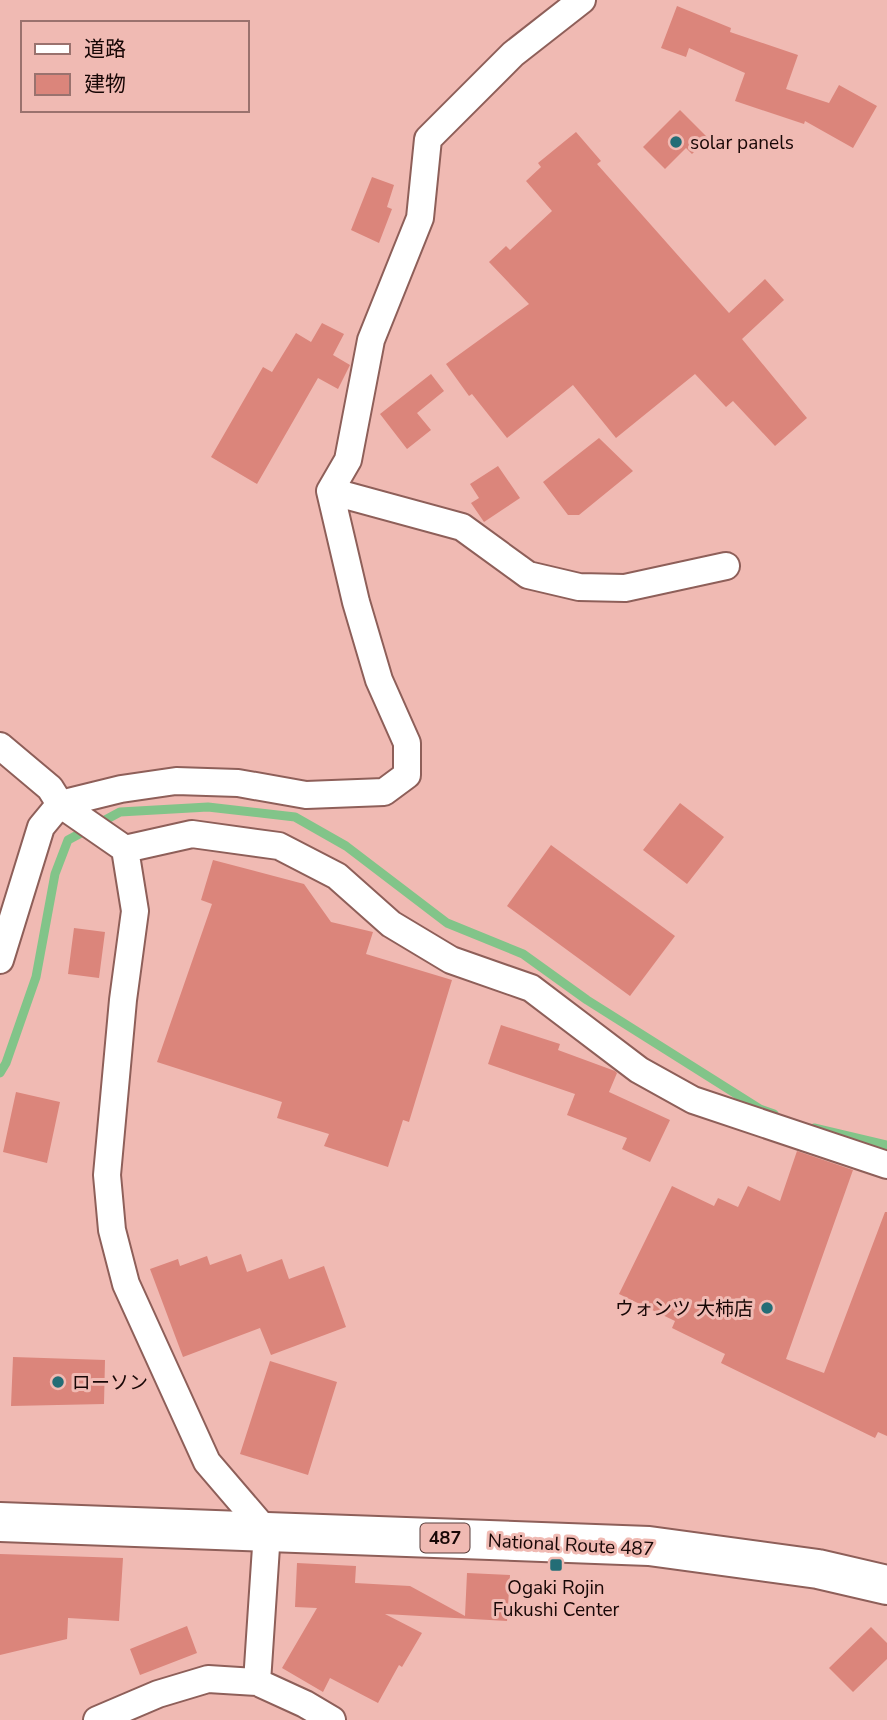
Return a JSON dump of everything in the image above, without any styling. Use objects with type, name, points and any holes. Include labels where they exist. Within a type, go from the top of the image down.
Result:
[{"type":"highway","name":"National Route 487","points":[[0,1522],[649,1546],[818,1569],[887,1586]]},
{"type":"street","points":[[0,960],[41,827],[60,804],[121,789],[176,780],[238,783],[306,795],[384,792],[407,775],[407,743],[379,680],[355,601],[330,491],[348,460],[371,340],[420,218],[428,139],[513,54],[582,0]]},
{"type":"street","points":[[330,491],[462,527],[528,575],[579,587],[625,588],[726,566]]},
{"type":"street","points":[[0,746],[50,788],[60,804],[125,849],[135,911],[122,1000],[107,1175],[112,1230],[126,1283],[207,1462],[267,1532],[257,1682]]},
{"type":"street","points":[[125,849],[192,834],[279,846],[337,876],[391,924],[451,960],[531,988],[639,1070],[693,1100],[887,1165]]},
{"type":"street","points":[[97,1720],[158,1694],[208,1679],[257,1682],[332,1720]]},
{"type":"building","points":[[677,6],[731,28],[730,32],[798,55],[786,89],[829,103],[839,85],[877,106],[853,148],[805,121],[804,124],[735,101],[745,73],[689,48],[686,57],[661,48]]},
{"type":"building","name":"solar panels","points":[[680,110],[708,138],[692,154],[686,148],[665,169],[643,147]]},
{"type":"building","points":[[576,132],[601,161],[597,164],[729,313],[765,279],[784,300],[742,339],[807,418],[775,446],[733,401],[726,407],[695,374],[616,438],[573,385],[507,438],[472,394],[469,396],[446,364],[529,304],[489,262],[506,246],[510,250],[552,211],[526,181],[541,167],[538,163]]},
{"type":"building","points":[[372,177],[394,185],[387,207],[392,209],[379,243],[351,230]]},
{"type":"building","points":[[322,323],[344,334],[333,355],[350,365],[338,389],[318,378],[257,484],[211,457],[263,367],[272,372],[296,333],[311,342]]},
{"type":"building","points":[[431,374],[444,391],[417,413],[431,430],[407,449],[380,414]]},
{"type":"building","points":[[599,438],[633,471],[579,515],[568,515],[543,482]]},
{"type":"building","points":[[498,466],[520,498],[484,522],[471,503],[479,498],[470,484]]},
{"type":"building","points":[[680,803],[724,837],[687,884],[643,850]]},
{"type":"building","points":[[551,845],[675,936],[630,996],[507,906]]},
{"type":"building","points":[[213,860],[304,884],[331,922],[373,932],[366,954],[452,980],[409,1122],[403,1120],[388,1167],[324,1146],[329,1134],[277,1118],[282,1102],[157,1062],[212,904],[201,900]]},
{"type":"building","points":[[74,928],[105,932],[99,978],[68,974]]},
{"type":"building","points":[[501,1025],[560,1044],[558,1050],[615,1071],[617,1073],[609,1092],[670,1120],[650,1162],[622,1149],[627,1138],[567,1115],[575,1094],[488,1064]]},
{"type":"building","points":[[16,1092],[60,1102],[47,1163],[3,1152]]},
{"type":"building","name":"ウォンツ 大柿店","points":[[797,1151],[853,1170],[786,1359],[824,1373],[887,1212],[887,1436],[878,1432],[875,1438],[721,1363],[725,1354],[672,1328],[675,1321],[619,1294],[672,1186],[714,1206],[718,1198],[738,1207],[748,1186],[780,1201]]},
{"type":"building","points":[[241,1254],[247,1272],[282,1259],[289,1279],[324,1266],[346,1327],[271,1355],[260,1328],[183,1357],[150,1269],[178,1259],[180,1266],[207,1256],[210,1265]]},
{"type":"building","name":"ローソン","points":[[13,1357],[105,1360],[104,1404],[11,1406]]},
{"type":"building","points":[[270,1361],[337,1382],[308,1475],[240,1454]]},
{"type":"building","points":[[0,1554],[123,1558],[119,1621],[68,1618],[67,1639],[0,1655]]},
{"type":"building","points":[[297,1563],[356,1566],[355,1583],[410,1586],[465,1616],[467,1573],[510,1575],[507,1621],[385,1614],[422,1633],[402,1667],[399,1665],[378,1703],[330,1678],[323,1692],[282,1668],[317,1608],[295,1607]]},
{"type":"building","points":[[187,1626],[197,1653],[140,1675],[130,1649]]},
{"type":"building","points":[[871,1627],[887,1643],[887,1659],[853,1692],[829,1668]]},
{"type":"waterway","points":[[0,1073],[6,1063],[36,977],[55,874],[68,840],[120,812],[208,807],[295,817],[346,846],[447,923],[523,954],[587,1000],[760,1109],[774,1114]]},
{"type":"waterway","points":[[814,1128],[887,1145]]},
{"type":"place","name":"solar panels","points":[[676,142]]},
{"type":"place","name":"ウォンツ 大柿店","points":[[767,1308]]},
{"type":"place","name":"ローソン","points":[[58,1382]]},
{"type":"place","name":"Ogaki Rojin Fukushi Center","points":[[556,1565]]}]
